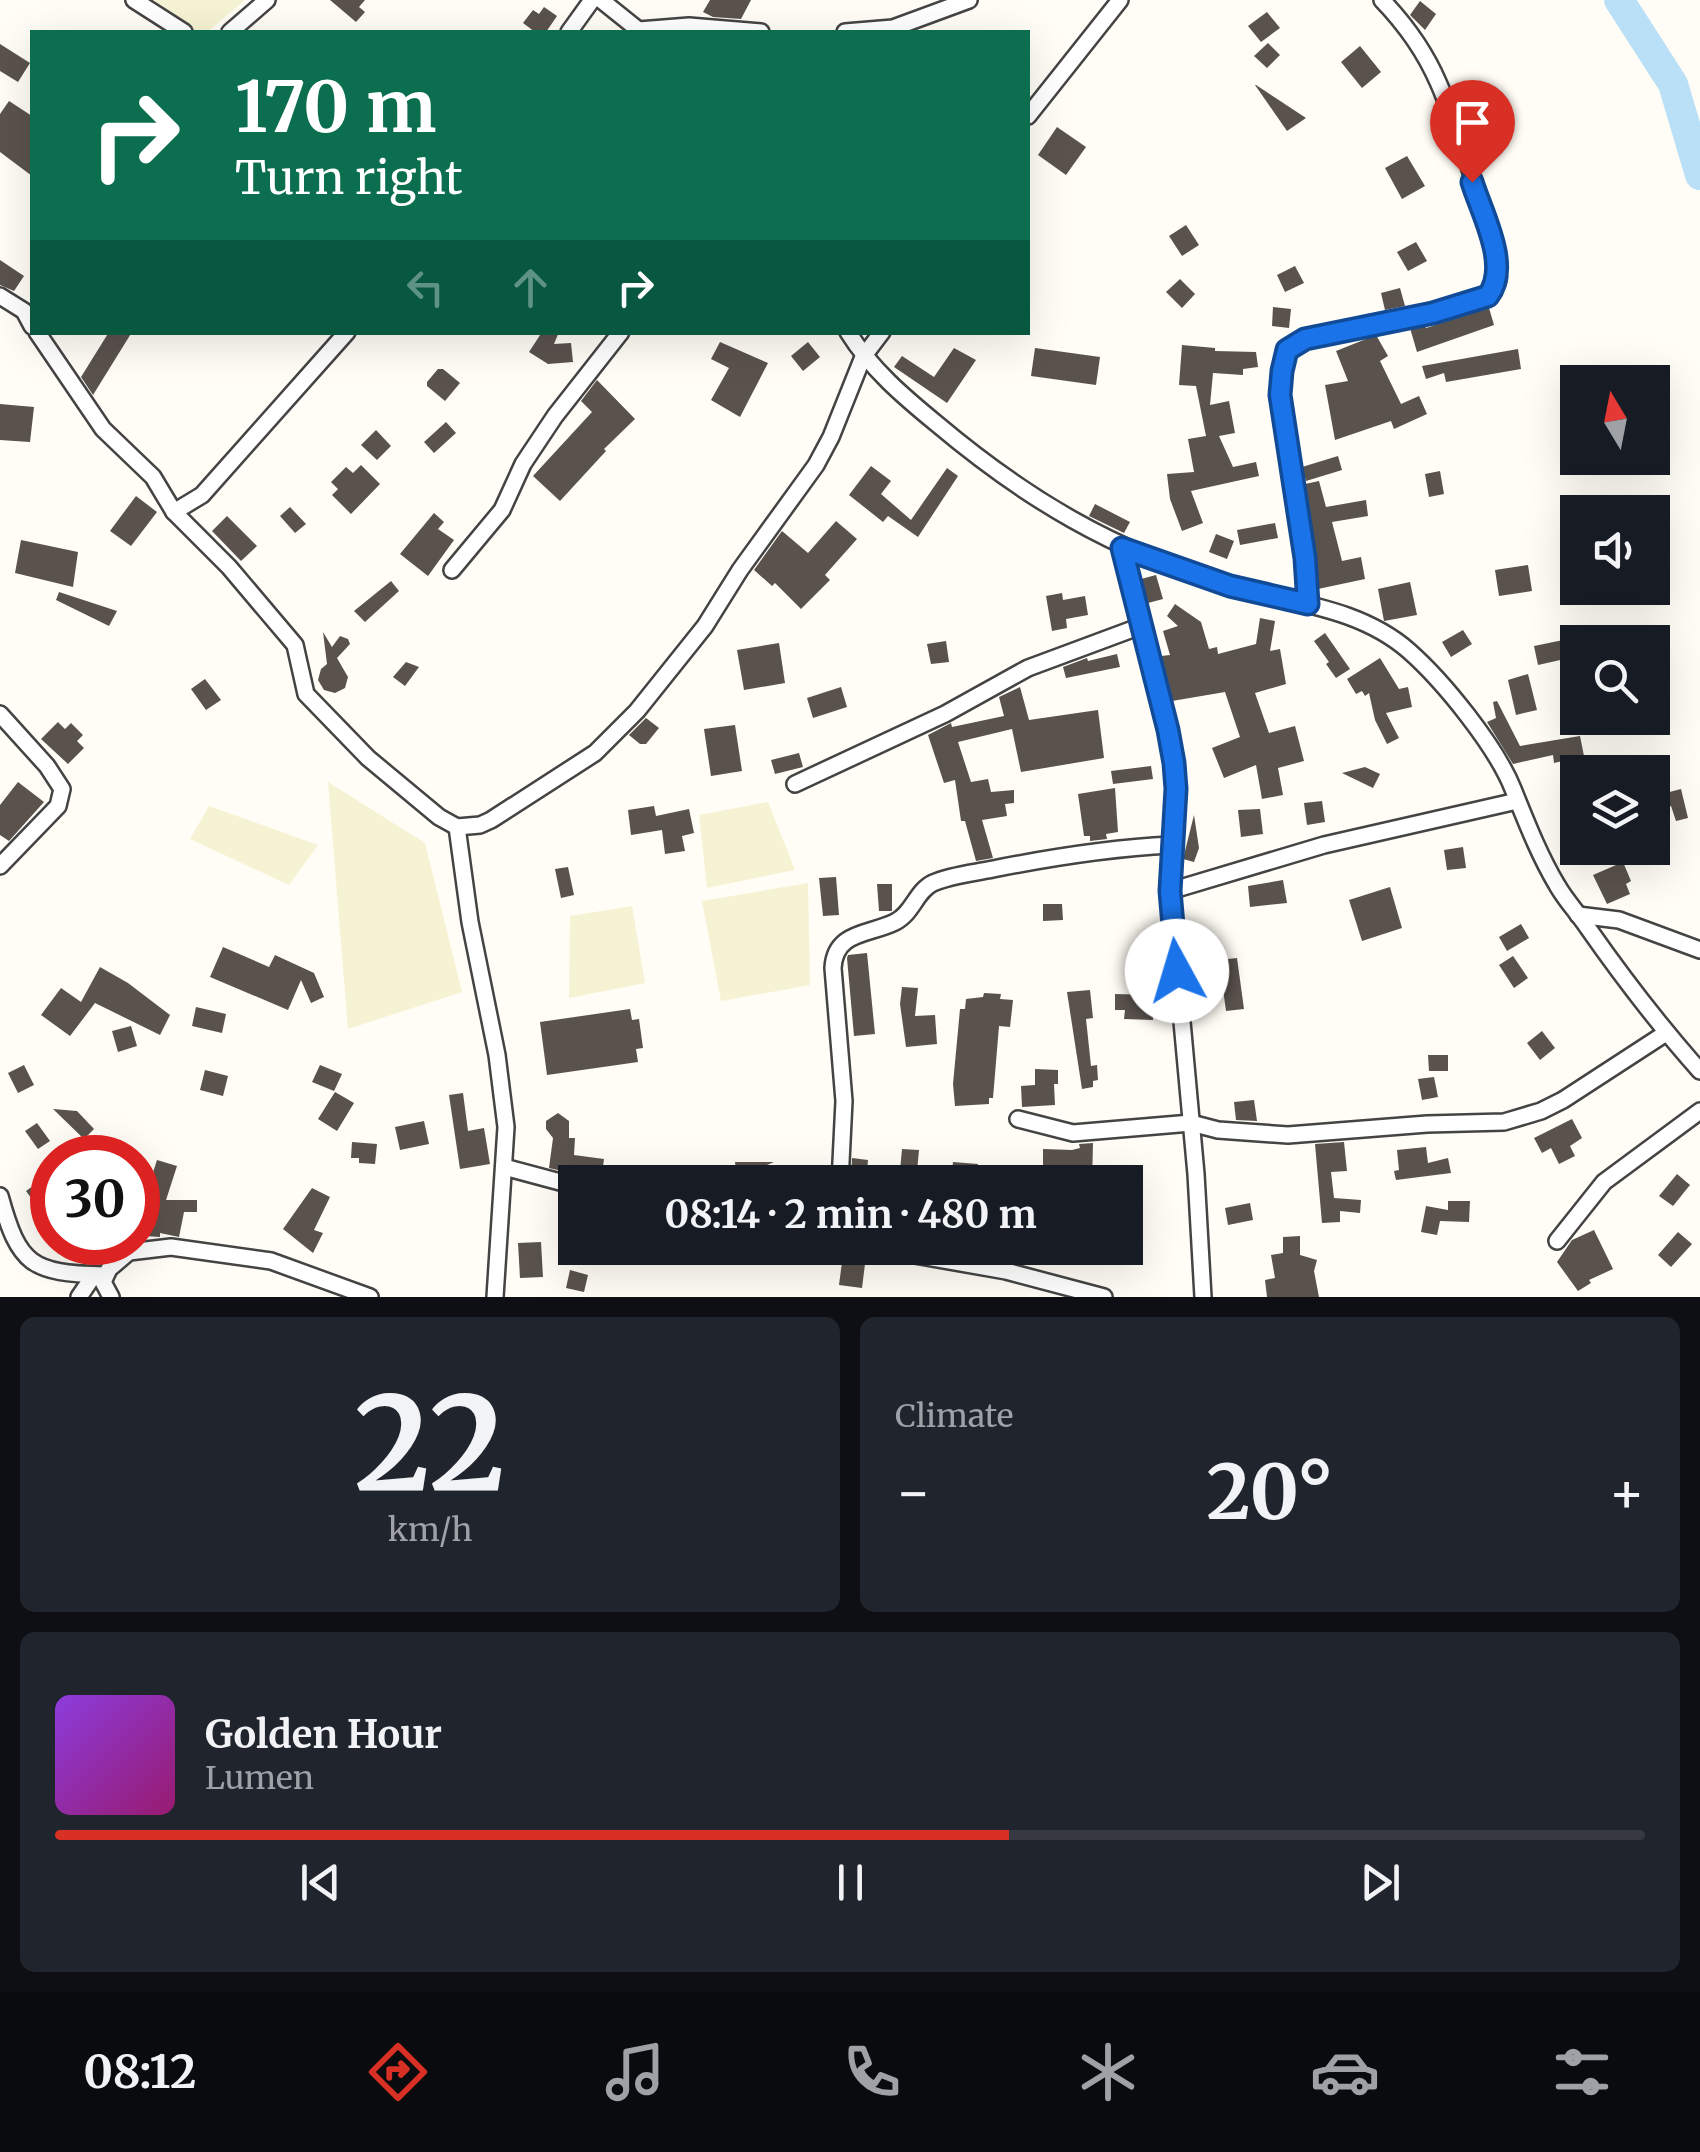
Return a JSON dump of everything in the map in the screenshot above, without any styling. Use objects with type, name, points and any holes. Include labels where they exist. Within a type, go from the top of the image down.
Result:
[{"type":"street","points":[[134,0],[181,30]]},
{"type":"street","points":[[232,30],[268,0]]},
{"type":"street","points":[[570,30],[592,0]]},
{"type":"street","points":[[601,0],[639,30]]},
{"type":"street","points":[[869,30],[893,28],[970,0]]},
{"type":"street","points":[[1030,113],[1120,0]]},
{"type":"street","points":[[1308,604],[1305,558],[1280,395],[1287,350],[1305,339],[1470,304],[1488,296],[1498,279],[1494,249],[1437,80],[1414,40],[1382,0]]},
{"type":"street","points":[[650,30],[689,26],[737,30]]},
{"type":"street","points":[[0,296],[28,305]]},
{"type":"street","points":[[39,335],[91,414],[153,476],[174,512],[229,567],[295,645],[306,694],[389,776],[439,817],[458,826],[491,820],[562,777],[607,744],[637,711],[705,626],[816,465],[832,437],[863,356],[880,335]]},
{"type":"street","points":[[174,512],[202,495],[344,335]]},
{"type":"street","points":[[452,570],[502,510],[524,464],[554,416],[620,335]]},
{"type":"street","points":[[850,335],[863,356],[909,401],[1019,489],[1122,548],[1230,586],[1308,604],[1362,622],[1408,650],[1482,737],[1504,771],[1557,887],[1628,987],[1700,1071]]},
{"type":"street","points":[[1122,548],[1174,763],[1170,891],[1204,1297]]},
{"type":"street","points":[[795,784],[945,714],[1028,668],[1141,626]]},
{"type":"street","points":[[0,714],[48,766],[62,789],[58,806],[0,866]]},
{"type":"street","points":[[1170,891],[1324,845],[1517,801]]},
{"type":"street","points":[[458,826],[470,922],[503,1095],[504,1167],[495,1297]]},
{"type":"street","points":[[841,1165],[844,1101],[833,968],[834,956],[848,938],[901,919],[923,890],[946,879],[1058,856],[1171,845]]},
{"type":"street","points":[[1578,915],[1619,920],[1700,950]]},
{"type":"street","points":[[1018,1119],[1073,1133],[1192,1123],[1218,1130],[1288,1135],[1504,1122],[1562,1100],[1666,1032]]},
{"type":"street","points":[[1556,1240],[1604,1182],[1700,1111]]},
{"type":"street","points":[[504,1167],[558,1181]]},
{"type":"street","points":[[0,1196],[10,1233],[30,1262],[42,1268],[99,1275]]},
{"type":"street","points":[[79,1297],[129,1252],[171,1247],[271,1261],[370,1297]]},
{"type":"street","points":[[968,1265],[1104,1297]]},
{"type":"street","points":[[99,1275],[112,1297]]},
{"type":"shaded area","points":[[129,0],[245,0],[209,30],[186,30]]},
{"type":"shaded area","points":[[328,782],[425,843],[462,992],[348,1029]]},
{"type":"shaded area","points":[[768,802],[795,870],[707,888],[699,815]]},
{"type":"shaded area","points":[[209,806],[318,845],[289,885],[190,839]]},
{"type":"shaded area","points":[[808,883],[810,985],[721,1001],[702,901]]},
{"type":"shaded area","points":[[632,906],[645,983],[569,998],[570,916]]},
{"type":"building","points":[[330,0],[365,0],[359,7],[365,12],[356,22]]},
{"type":"building","points":[[710,0],[751,0],[741,19],[713,17],[703,12]]},
{"type":"building","points":[[1420,1],[1436,14],[1425,30],[1410,15]]},
{"type":"building","points":[[544,7],[557,16],[547,30],[532,30],[523,23],[533,10],[539,14]]},
{"type":"building","points":[[1267,12],[1280,28],[1261,42],[1248,26]]},
{"type":"building","points":[[1268,43],[1280,55],[1267,68],[1254,56]]},
{"type":"building","points":[[0,44],[30,63],[18,82],[0,71]]},
{"type":"building","points":[[1360,46],[1381,72],[1362,88],[1341,62]]},
{"type":"building","points":[[1256,85],[1306,118],[1287,131]]},
{"type":"building","points":[[9,101],[30,115],[30,174],[0,152],[0,114]]},
{"type":"building","points":[[1057,127],[1086,147],[1066,175],[1038,155]]},
{"type":"building","points":[[1407,156],[1425,186],[1402,199],[1385,168]]},
{"type":"building","points":[[1186,225],[1199,245],[1182,256],[1169,236]]},
{"type":"building","points":[[1416,242],[1427,261],[1408,271],[1397,252]]},
{"type":"building","points":[[0,260],[24,276],[14,291],[0,285]]},
{"type":"building","points":[[1295,266],[1304,283],[1285,292],[1277,275]]},
{"type":"building","points":[[1180,279],[1195,294],[1182,308],[1166,292]]},
{"type":"building","points":[[1400,288],[1405,306],[1385,310],[1381,293]]},
{"type":"building","points":[[1273,307],[1291,309],[1289,328],[1272,326]]},
{"type":"building","points":[[1489,308],[1494,325],[1417,352],[1410,328],[1426,328]]},
{"type":"building","points":[[107,335],[130,335],[93,395],[81,377]]},
{"type":"building","points":[[540,335],[558,335],[554,344],[571,343],[573,362],[548,364],[529,352]]},
{"type":"building","points":[[1376,335],[1388,356],[1380,361],[1401,404],[1419,396],[1427,414],[1394,429],[1391,421],[1335,440],[1325,385],[1348,381],[1336,351]]},
{"type":"building","points":[[720,342],[768,363],[740,417],[711,400],[729,368],[711,359]]},
{"type":"building","points":[[808,342],[820,357],[803,371],[791,356]]},
{"type":"building","points":[[1182,345],[1256,352],[1258,367],[1243,369],[1243,375],[1213,373],[1210,405],[1229,401],[1235,433],[1219,436],[1233,467],[1256,462],[1259,476],[1191,491],[1203,523],[1182,531],[1170,499],[1167,474],[1194,472],[1188,439],[1206,436],[1196,386],[1179,385]]},
{"type":"building","points":[[954,348],[976,360],[947,403],[894,367],[902,356],[934,377]]},
{"type":"building","points":[[1035,348],[1100,357],[1096,385],[1031,376]]},
{"type":"building","points":[[1518,349],[1521,369],[1446,382],[1444,373],[1426,379],[1422,366]]},
{"type":"building","points":[[438,369],[460,383],[445,401],[427,386]]},
{"type":"building","points":[[597,380],[635,419],[560,501],[533,476],[592,412],[581,401]]},
{"type":"building","points":[[0,404],[34,407],[30,442],[0,440]]},
{"type":"building","points":[[446,422],[456,433],[434,453],[424,442]]},
{"type":"building","points":[[376,430],[391,446],[377,460],[361,445]]},
{"type":"building","points":[[1338,456],[1342,470],[1306,481],[1302,467]]},
{"type":"building","points":[[361,465],[380,484],[351,514],[332,495],[338,489],[331,482],[346,467],[353,473]]},
{"type":"building","points":[[871,466],[891,481],[881,494],[911,520],[947,468],[958,476],[918,537],[888,516],[883,522],[849,495]]},
{"type":"building","points":[[1440,471],[1444,494],[1429,497],[1425,474]]},
{"type":"building","points":[[1319,481],[1326,507],[1366,500],[1368,516],[1332,522],[1342,561],[1361,557],[1365,579],[1318,589],[1305,484]]},
{"type":"building","points":[[136,496],[157,512],[131,546],[110,531]]},
{"type":"building","points":[[1095,504],[1130,522],[1124,533],[1089,516]]},
{"type":"building","points":[[290,507],[306,524],[295,533],[280,516]]},
{"type":"building","points":[[434,513],[444,522],[438,529],[454,540],[428,576],[400,554]]},
{"type":"building","points":[[227,516],[257,546],[241,561],[212,531]]},
{"type":"building","points":[[836,521],[857,539],[825,575],[830,580],[801,609],[775,583],[772,586],[754,570],[782,531],[808,553]]},
{"type":"building","points":[[1275,523],[1278,538],[1240,545],[1237,530]]},
{"type":"building","points":[[1216,534],[1234,541],[1227,559],[1209,552]]},
{"type":"building","points":[[21,540],[78,552],[73,587],[15,573]]},
{"type":"building","points":[[1528,565],[1532,591],[1499,596],[1495,570]]},
{"type":"building","points":[[1156,575],[1163,599],[1148,603],[1141,579]]},
{"type":"building","points":[[391,581],[399,591],[365,622],[354,611]]},
{"type":"building","points":[[1410,582],[1417,615],[1384,621],[1378,589]]},
{"type":"building","points":[[59,592],[117,611],[109,626],[56,600]]},
{"type":"building","points":[[1062,593],[1063,600],[1085,596],[1088,615],[1066,619],[1067,628],[1052,631],[1046,596]]},
{"type":"building","points":[[1175,604],[1201,622],[1209,649],[1217,647],[1218,654],[1256,644],[1260,618],[1275,621],[1270,651],[1280,649],[1286,684],[1255,693],[1269,733],[1295,726],[1304,761],[1278,768],[1283,795],[1262,799],[1256,765],[1224,778],[1212,748],[1240,737],[1225,692],[1172,701],[1161,656],[1170,655],[1163,631],[1178,626],[1167,616]]},
{"type":"building","points":[[1463,630],[1472,644],[1451,657],[1442,642]]},
{"type":"building","points":[[323,632],[332,647],[340,636],[350,644],[337,658],[348,677],[345,688],[335,693],[324,690],[318,680],[327,664]]},
{"type":"building","points":[[1325,633],[1350,669],[1336,678],[1314,641]]},
{"type":"building","points":[[946,641],[949,662],[931,664],[927,644]]},
{"type":"building","points":[[1560,641],[1560,660],[1538,665],[1534,646]]},
{"type":"building","points":[[779,643],[785,683],[744,690],[737,650]]},
{"type":"building","points":[[1117,654],[1120,667],[1066,678],[1063,667],[1087,658],[1088,661]]},
{"type":"building","points":[[1380,658],[1399,689],[1408,687],[1412,707],[1386,713],[1399,738],[1387,744],[1375,720],[1369,693],[1356,694],[1347,679]]},
{"type":"building","points":[[406,662],[419,667],[405,686],[393,677]]},
{"type":"building","points":[[1528,674],[1537,710],[1516,715],[1508,680]]},
{"type":"building","points":[[205,679],[221,700],[206,710],[191,689]]},
{"type":"building","points":[[841,687],[847,707],[813,718],[807,698]]},
{"type":"building","points":[[1020,687],[1029,720],[1098,710],[1104,758],[1021,772],[1012,729],[958,742],[971,782],[988,779],[991,792],[1014,790],[1014,803],[1005,804],[1007,816],[982,820],[993,858],[976,861],[965,821],[961,821],[955,780],[944,783],[928,735],[951,723],[952,727],[1004,716],[999,697]]},
{"type":"building","points":[[1497,701],[1520,746],[1580,736],[1584,755],[1560,755],[1560,762],[1554,763],[1553,755],[1513,764],[1487,722],[1496,718],[1493,702]]},
{"type":"building","points":[[646,718],[659,728],[646,744],[640,744],[629,735]]},
{"type":"building","points":[[58,722],[65,729],[71,723],[83,735],[77,741],[84,748],[68,764],[41,739]]},
{"type":"building","points":[[735,725],[742,771],[711,776],[704,729]]},
{"type":"building","points":[[799,753],[803,767],[775,774],[771,760]]},
{"type":"building","points":[[1151,766],[1153,779],[1113,784],[1111,771]]},
{"type":"building","points":[[1365,767],[1380,774],[1373,788],[1342,773]]},
{"type":"building","points":[[18,782],[44,802],[9,841],[0,835],[0,805]]},
{"type":"building","points":[[1115,788],[1118,832],[1106,834],[1107,839],[1090,841],[1090,836],[1084,836],[1078,794]]},
{"type":"building","points":[[1681,789],[1688,818],[1676,821],[1670,792]]},
{"type":"building","points":[[1322,801],[1325,822],[1307,825],[1304,803]]},
{"type":"building","points":[[654,806],[656,816],[689,809],[694,833],[682,836],[685,851],[665,854],[662,830],[631,835],[628,810]]},
{"type":"building","points":[[1260,809],[1263,834],[1241,837],[1238,810]]},
{"type":"building","points":[[1194,815],[1199,848],[1194,862],[1183,859]]},
{"type":"building","points":[[1463,847],[1466,868],[1447,870],[1444,850]]},
{"type":"building","points":[[1624,865],[1631,881],[1626,884],[1630,894],[1607,904],[1593,875]]},
{"type":"building","points":[[568,867],[574,895],[561,898],[555,869]]},
{"type":"building","points":[[836,877],[839,915],[823,916],[819,878]]},
{"type":"building","points":[[1283,880],[1287,903],[1250,907],[1248,886]]},
{"type":"building","points":[[877,884],[892,884],[892,911],[879,911]]},
{"type":"building","points":[[1390,887],[1402,928],[1362,941],[1349,900]]},
{"type":"building","points":[[1043,904],[1062,904],[1063,920],[1043,921]]},
{"type":"building","points":[[1521,924],[1529,938],[1507,951],[1499,937]]},
{"type":"building","points":[[223,947],[269,967],[275,955],[314,973],[324,997],[311,1003],[301,980],[288,1010],[210,977]]},
{"type":"building","points":[[867,953],[875,1034],[854,1036],[847,958]]},
{"type":"building","points":[[1513,956],[1528,978],[1514,988],[1499,965]]},
{"type":"building","points":[[1237,958],[1244,1009],[1226,1011],[1219,960]]},
{"type":"building","points":[[100,967],[170,1015],[160,1035],[95,1003],[70,1036],[41,1015],[61,988],[81,1002]]},
{"type":"building","points":[[902,987],[918,988],[915,1016],[935,1015],[937,1044],[906,1047],[900,1004]]},
{"type":"building","points":[[1090,990],[1093,1018],[1086,1019],[1091,1066],[1097,1065],[1098,1080],[1093,1081],[1093,1087],[1082,1089],[1067,992]]},
{"type":"building","points":[[984,993],[1001,994],[1000,999],[1013,1000],[1010,1027],[999,1026],[993,1098],[989,1098],[989,1104],[955,1106],[953,1084],[960,1009],[965,1009],[966,999],[983,997]]},
{"type":"building","points":[[1115,994],[1153,995],[1153,1020],[1124,1019],[1125,1010],[1115,1010]]},
{"type":"building","points":[[196,1007],[226,1014],[222,1033],[192,1026]]},
{"type":"building","points":[[630,1009],[632,1020],[639,1019],[643,1048],[636,1049],[638,1062],[547,1075],[540,1022]]},
{"type":"building","points":[[131,1026],[137,1046],[118,1052],[112,1031]]},
{"type":"building","points":[[1542,1031],[1555,1048],[1540,1060],[1527,1043]]},
{"type":"building","points":[[1428,1055],[1448,1055],[1448,1071],[1429,1071]]},
{"type":"building","points":[[24,1065],[34,1085],[18,1093],[8,1073]]},
{"type":"building","points":[[320,1065],[342,1074],[334,1091],[312,1082]]},
{"type":"building","points":[[1035,1069],[1058,1070],[1055,1105],[1022,1107],[1021,1086],[1035,1085]]},
{"type":"building","points":[[205,1070],[228,1076],[223,1096],[200,1090]]},
{"type":"building","points":[[1434,1077],[1438,1097],[1422,1100],[1418,1079]]},
{"type":"building","points":[[335,1092],[354,1103],[337,1131],[318,1119]]},
{"type":"building","points":[[463,1093],[468,1131],[484,1128],[490,1164],[460,1169],[449,1095]]},
{"type":"building","points":[[1254,1100],[1257,1121],[1236,1120],[1234,1102]]},
{"type":"building","points":[[53,1109],[77,1111],[94,1129],[88,1135],[80,1135]]},
{"type":"building","points":[[558,1113],[569,1121],[569,1138],[575,1138],[574,1155],[604,1159],[603,1165],[549,1168],[553,1138],[546,1129],[546,1121]]},
{"type":"building","points":[[1572,1119],[1582,1138],[1570,1146],[1575,1156],[1559,1164],[1551,1148],[1542,1153],[1534,1138]]},
{"type":"building","points":[[424,1121],[429,1144],[400,1150],[395,1127]]},
{"type":"building","points":[[37,1123],[46,1135],[30,1138],[25,1131]]},
{"type":"building","points":[[352,1142],[377,1144],[375,1164],[351,1158]]},
{"type":"building","points":[[1344,1142],[1347,1171],[1331,1172],[1334,1198],[1361,1200],[1360,1213],[1340,1211],[1340,1222],[1322,1223],[1315,1144]]},
{"type":"building","points":[[1093,1143],[1092,1165],[1043,1165],[1043,1149],[1072,1150],[1080,1148],[1079,1144]]},
{"type":"building","points":[[1426,1147],[1428,1163],[1448,1158],[1451,1173],[1396,1180],[1397,1150]]},
{"type":"building","points":[[902,1149],[919,1150],[918,1165],[901,1165]]},
{"type":"building","points":[[852,1158],[868,1160],[868,1165],[852,1165]]},
{"type":"building","points":[[160,1161],[177,1166],[166,1200],[197,1200],[197,1212],[184,1212],[179,1237],[160,1233]]},
{"type":"building","points":[[735,1162],[774,1162],[767,1165]]},
{"type":"building","points":[[1677,1174],[1690,1185],[1673,1206],[1659,1196]]},
{"type":"building","points":[[312,1188],[330,1197],[314,1230],[323,1233],[313,1253],[283,1229]]},
{"type":"building","points":[[1448,1201],[1470,1201],[1469,1222],[1440,1221],[1437,1235],[1421,1232],[1426,1206],[1448,1210]]},
{"type":"building","points":[[1250,1203],[1253,1220],[1228,1225],[1225,1208]]},
{"type":"building","points":[[1594,1230],[1613,1269],[1589,1280],[1591,1283],[1578,1291],[1557,1262],[1572,1240]]},
{"type":"building","points":[[1678,1232],[1692,1244],[1671,1267],[1658,1255]]},
{"type":"building","points":[[1300,1236],[1300,1255],[1317,1260],[1314,1271],[1319,1297],[1267,1297],[1265,1280],[1275,1278],[1271,1255],[1283,1253],[1283,1237]]},
{"type":"building","points":[[541,1242],[543,1277],[520,1278],[518,1243]]},
{"type":"building","points":[[842,1265],[865,1265],[862,1288],[839,1285]]},
{"type":"building","points":[[570,1270],[588,1275],[584,1292],[566,1288]]},
{"type":"waterway","points":[[1619,0],[1673,84],[1700,175]]},
{"type":"route","points":[[1177,971],[1170,891],[1174,763],[1122,548],[1230,586],[1308,604],[1305,558],[1280,395],[1287,350],[1305,339],[1433,313],[1488,296],[1498,279],[1497,262],[1472,182]]}]
